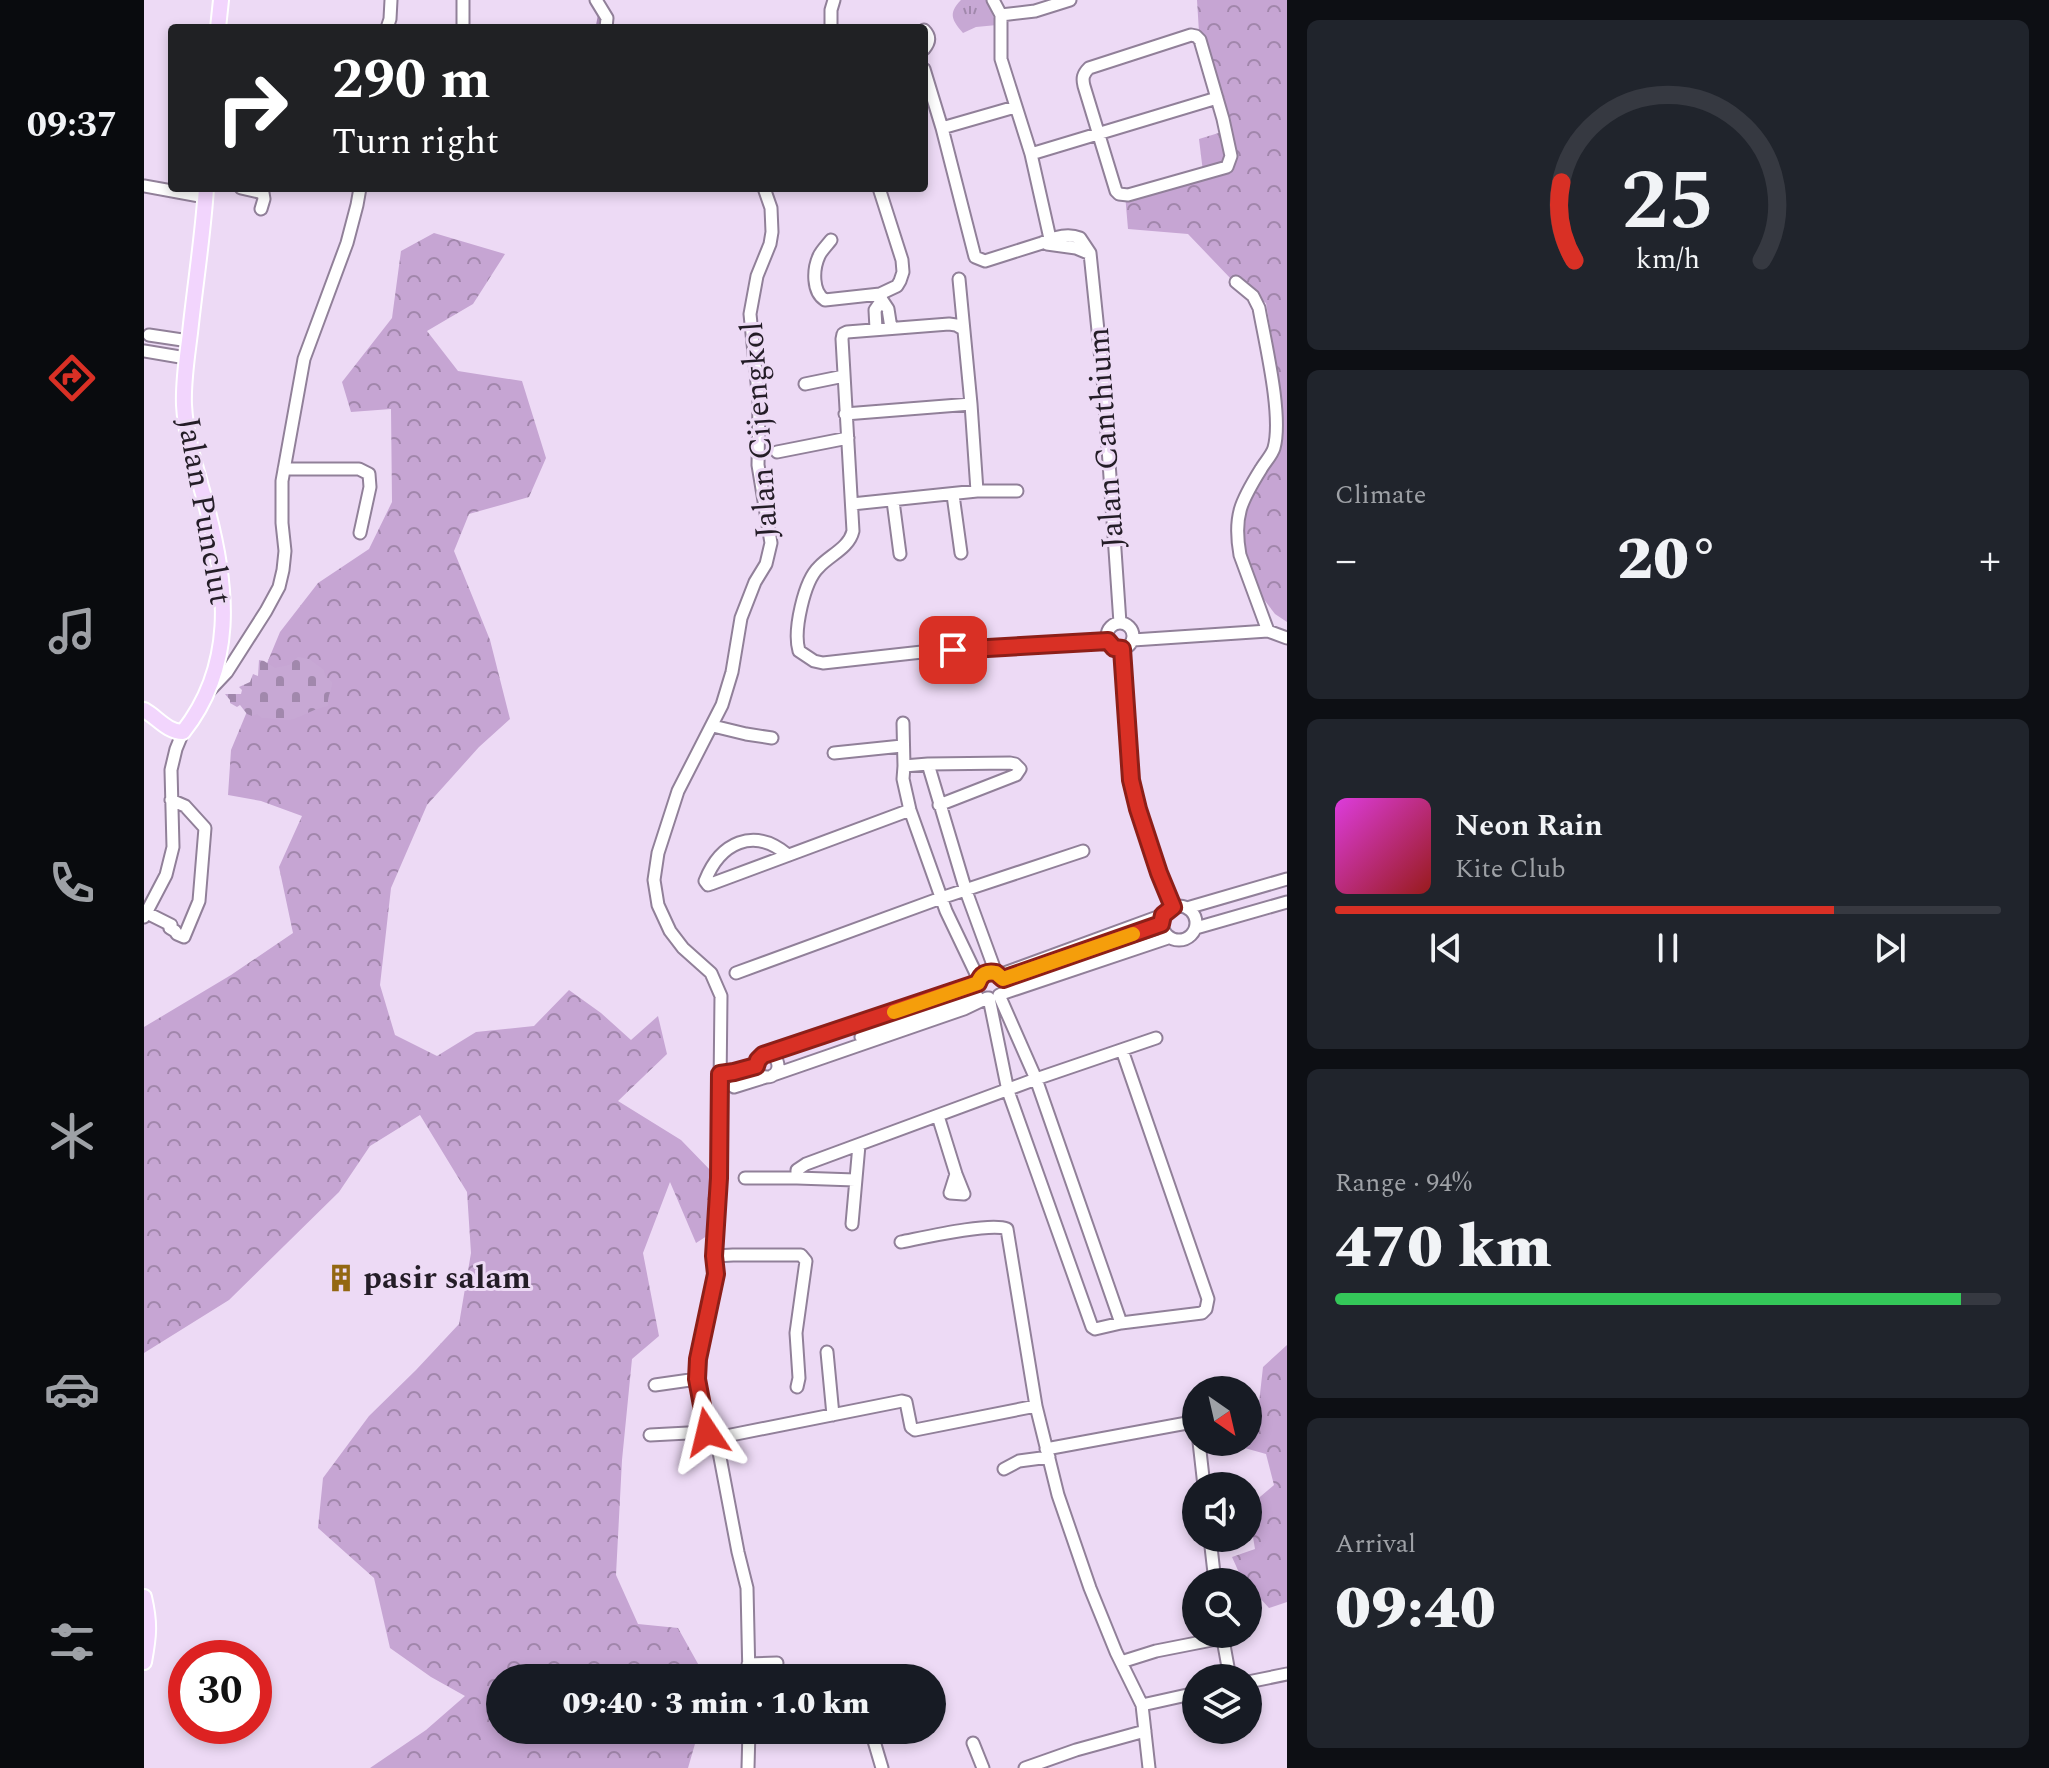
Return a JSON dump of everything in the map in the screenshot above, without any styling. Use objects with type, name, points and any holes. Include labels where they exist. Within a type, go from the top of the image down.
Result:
[{"type":"main road","points":[[218,24],[221,0]]},
{"type":"main road","name":"Jalan Punclut","points":[[183,732],[194,718],[214,674],[224,619],[223,590],[209,516],[187,435],[184,404],[186,358],[205,193]]},
{"type":"main road","points":[[144,710],[169,729],[183,732]]},
{"type":"main road","points":[[144,1597],[149,1621],[144,1662]]},
{"type":"street","points":[[388,24],[391,0]]},
{"type":"street","points":[[463,0],[463,24]]},
{"type":"street","points":[[831,24],[834,0]]},
{"type":"street","points":[[993,0],[1001,15],[1001,59],[1031,154],[1048,242]]},
{"type":"street","points":[[1001,15],[1035,11],[1070,0]]},
{"type":"street","points":[[1196,36],[1200,40],[1217,98],[1231,156],[1227,167],[1128,195],[1116,191],[1082,79],[1089,68],[1196,36]]},
{"type":"street","points":[[928,82],[942,128],[1015,107]]},
{"type":"street","points":[[1031,154],[1217,98]]},
{"type":"street","name":"Jalan Canthium","points":[[942,128],[975,257],[985,261],[1070,235],[1078,236],[1090,253],[1104,389],[1120,623]]},
{"type":"street","points":[[144,186],[168,189]]},
{"type":"street","points":[[259,192],[263,193],[264,199],[261,209]]},
{"type":"street","points":[[206,695],[227,672],[279,587],[285,551],[282,481],[304,359],[347,243],[359,192]]},
{"type":"street","name":"Jalan Cijengkol","points":[[748,1664],[747,1588],[719,1452],[709,1435],[697,1379],[698,1359],[716,1274],[721,996],[711,973],[683,948],[670,931],[658,905],[654,880],[658,853],[678,791],[722,705],[732,672],[741,618],[755,582],[766,564],[771,543],[758,465],[759,402],[750,314],[757,276],[772,232],[771,208],[765,192]]},
{"type":"street","points":[[876,329],[875,310],[881,297],[897,286],[903,272],[880,192]]},
{"type":"street","points":[[831,240],[819,256],[815,279],[820,297],[825,300],[881,297]]},
{"type":"street","points":[[959,279],[977,491]]},
{"type":"street","points":[[1236,282],[1253,296],[1259,308],[1275,409],[1274,450],[1245,494],[1238,514],[1240,555],[1268,631]]},
{"type":"street","points":[[881,297],[888,309],[891,328]]},
{"type":"street","points":[[963,329],[949,324],[843,334],[852,536],[845,546],[817,569],[807,587],[800,613],[799,651],[823,663],[922,652],[1108,641]]},
{"type":"street","points":[[149,335],[189,341]]},
{"type":"street","points":[[144,351],[186,358]]},
{"type":"street","points":[[805,384],[844,376]]},
{"type":"street","points":[[845,414],[971,404]]},
{"type":"street","points":[[777,452],[848,438]]},
{"type":"street","points":[[284,469],[359,469],[369,474],[370,487],[360,533]]},
{"type":"street","points":[[852,504],[977,491],[1017,491]]},
{"type":"street","points":[[953,495],[961,553]]},
{"type":"street","points":[[893,501],[900,554]]},
{"type":"street","points":[[1120,623],[1129,626],[1133,640],[1122,649],[1114,648],[1107,637],[1109,629],[1120,623]]},
{"type":"street","points":[[1133,640],[1268,631],[1287,638]]},
{"type":"street","points":[[1122,649],[1131,780],[1159,873],[1166,923],[1175,941],[1188,938],[1196,928],[1287,902]]},
{"type":"street","points":[[903,723],[903,779],[910,810],[941,898],[991,987],[1036,1079],[1121,1323]]},
{"type":"street","points":[[713,726],[772,738]]},
{"type":"street","points":[[171,800],[185,806],[205,828],[199,901],[184,937],[170,928],[171,925],[145,915],[166,875],[173,847],[171,800],[171,770],[183,732]]},
{"type":"street","points":[[834,753],[902,746]]},
{"type":"street","points":[[904,766],[1010,763],[1020,769],[1012,777],[939,805]]},
{"type":"street","points":[[928,764],[991,987],[1008,1091],[1095,1329],[1202,1313],[1208,1299],[1122,1050]]},
{"type":"street","points":[[788,855],[769,843],[737,843],[717,857],[705,881],[711,884],[910,810]]},
{"type":"street","points":[[736,973],[941,898],[1083,851]]},
{"type":"street","points":[[720,1074],[756,1066],[759,1073],[1166,923],[1177,906],[1187,908],[1287,879]]},
{"type":"street","points":[[1187,908],[1195,917],[1196,928]]},
{"type":"street","points":[[991,987],[1166,923]]},
{"type":"street","points":[[797,1178],[797,1170],[806,1164],[1156,1038]]},
{"type":"street","points":[[734,1087],[772,1066]]},
{"type":"street","points":[[938,1116],[956,1174]]},
{"type":"street","points":[[852,1224],[859,1145]]},
{"type":"street","points":[[745,1178],[855,1180]]},
{"type":"street","points":[[901,1242],[993,1227],[1007,1229],[1036,1406],[1058,1495],[1090,1588],[1142,1705],[1149,1768]]},
{"type":"street","points":[[714,1256],[804,1257],[806,1261],[796,1333],[797,1387]]},
{"type":"street","points":[[827,1352],[833,1415]]},
{"type":"street","points":[[655,1385],[697,1379]]},
{"type":"street","points":[[650,1435],[709,1435],[904,1401],[911,1427],[916,1430],[1036,1406]]},
{"type":"street","points":[[1004,1469],[1048,1453],[1182,1424]]},
{"type":"street","points":[[1121,1662],[1182,1645]]},
{"type":"street","points":[[748,1664],[777,1663]]},
{"type":"street","points":[[1262,1679],[1287,1674]]},
{"type":"street","points":[[1142,1705],[1182,1696]]},
{"type":"street","points":[[1025,1768],[1145,1731]]},
{"type":"street","points":[[973,1743],[983,1768]]},
{"type":"street","points":[[748,1768],[749,1744]]},
{"type":"street","points":[[875,1744],[882,1768]]},
{"type":"green space","points":[[961,0],[986,0],[997,25],[976,27],[963,33],[953,17],[954,9]]},
{"type":"green space","points":[[1197,0],[1287,0],[1287,622],[1275,614],[1256,589],[1241,533],[1251,489],[1278,446],[1277,369],[1266,303],[1232,280],[1188,234],[1128,229],[1125,194],[1203,172],[1199,139],[1225,131],[1199,32]]},
{"type":"green space","points":[[434,233],[505,254],[473,304],[427,331],[458,371],[522,381],[546,458],[529,497],[469,514],[454,551],[490,640],[510,719],[479,747],[427,805],[391,888],[380,985],[395,1035],[437,1056],[476,1032],[534,1026],[569,990],[631,1040],[658,1016],[667,1054],[618,1101],[681,1140],[713,1173],[710,1234],[696,1243],[670,1182],[643,1253],[659,1336],[632,1359],[622,1460],[616,1575],[638,1624],[678,1628],[698,1664],[486,1664],[486,1744],[695,1744],[688,1768],[370,1768],[426,1730],[465,1696],[390,1648],[374,1578],[318,1528],[323,1478],[369,1416],[459,1324],[471,1253],[467,1192],[420,1115],[370,1146],[339,1192],[229,1300],[144,1353],[144,1027],[231,975],[293,933],[279,867],[302,816],[261,801],[228,795],[231,750],[280,632],[318,583],[369,549],[392,502],[391,409],[351,412],[342,382],[392,318],[401,251]]},
{"type":"green space","points":[[298,657],[309,659],[324,670],[325,676],[332,682],[328,706],[283,720],[262,718],[257,714],[252,716],[240,705],[237,707],[230,703],[225,694],[241,694],[239,687],[250,682],[253,674],[258,676],[259,660],[275,668],[289,665]]},
{"type":"green space","points":[[1287,1345],[1287,1602],[1269,1608],[1262,1600],[1262,1568],[1237,1568],[1232,1557],[1246,1552],[1262,1552],[1262,1495],[1274,1485],[1266,1454],[1262,1453],[1263,1367]]},
{"type":"waterway","points":[[598,24],[600,12]]},
{"type":"slow traffic","points":[[894,1012],[978,983],[986,973],[996,973],[1003,979],[1133,934]]},
{"type":"place","name":"pasir salam","points":[[341,1278]]},
{"type":"route","points":[[707,1432],[697,1379],[698,1359],[716,1274],[720,1074],[756,1066],[763,1055],[978,983],[986,973],[996,973],[1003,979],[1161,924],[1163,915],[1173,907],[1159,873],[1131,780],[1122,649],[1114,648],[1108,641],[953,650]]}]
